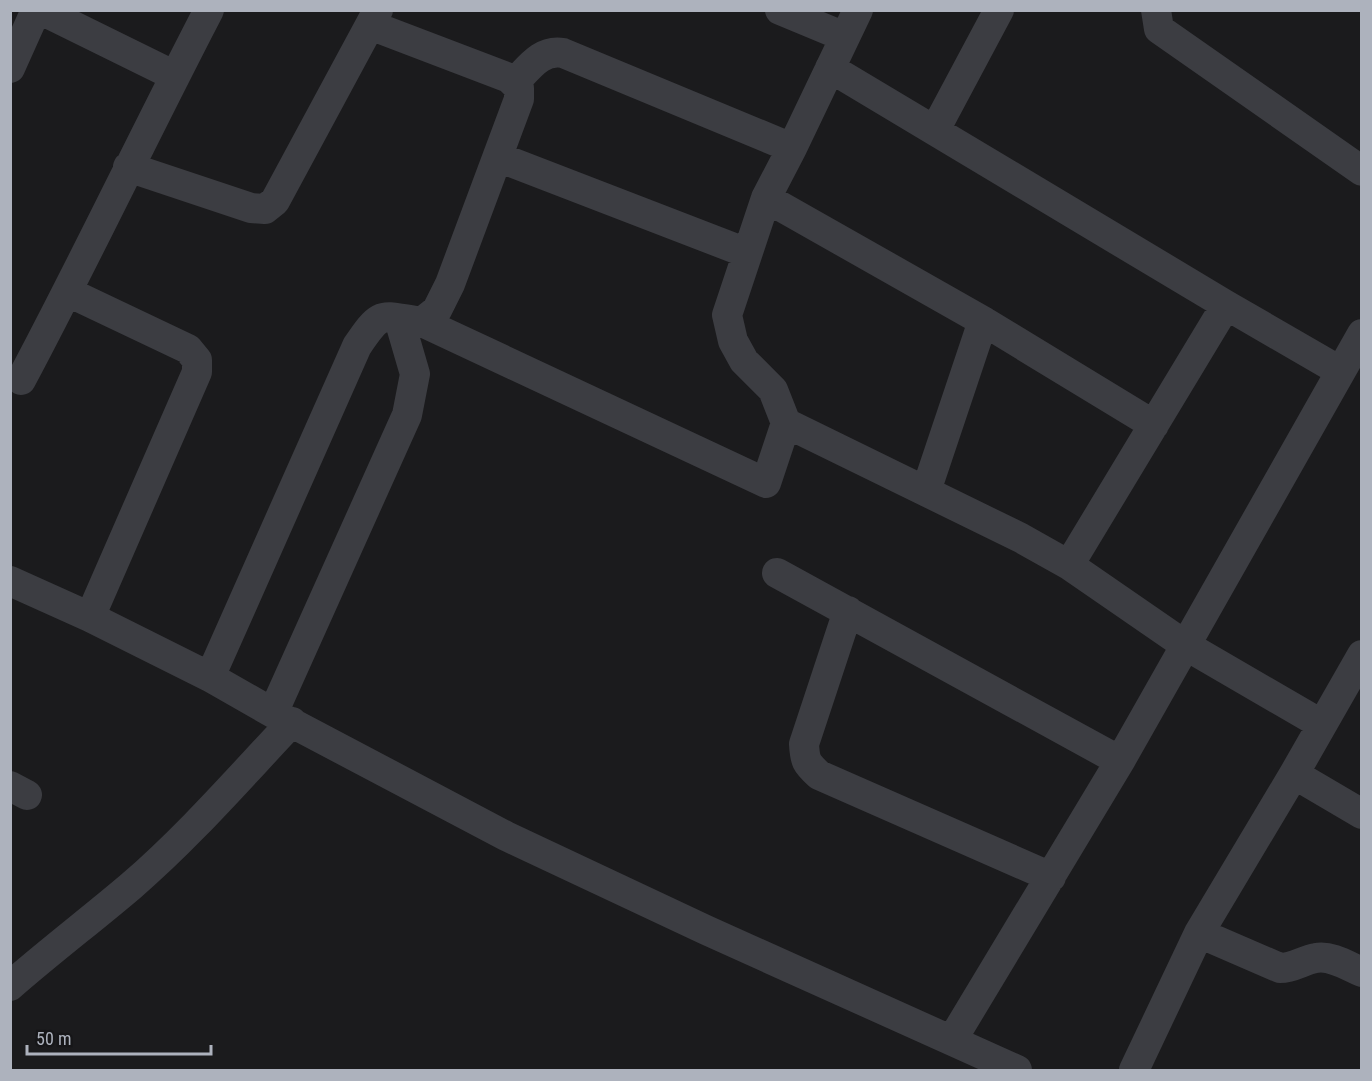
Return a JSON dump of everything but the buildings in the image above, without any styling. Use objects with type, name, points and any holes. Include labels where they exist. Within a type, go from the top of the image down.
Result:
[{"type":"street","points":[[10,68],[36,10]]},
{"type":"street","points":[[41,10],[175,76]]},
{"type":"street","points":[[21,380],[68,292],[128,167],[209,10]]},
{"type":"street","points":[[210,676],[357,346],[373,322],[385,316],[411,321],[766,483],[786,423],[773,390],[744,361],[733,341],[727,315],[766,198],[852,24],[780,10]]},
{"type":"street","points":[[935,130],[999,10]]},
{"type":"street","points":[[1156,10],[1159,29],[1362,171]]},
{"type":"street","points":[[128,167],[251,208],[265,209],[275,201],[373,15],[509,78],[519,88],[519,99],[450,284],[437,310],[411,321]]},
{"type":"street","points":[[515,82],[542,55],[550,52],[562,53],[792,148]]},
{"type":"street","points":[[830,68],[1340,371]]},
{"type":"street","points":[[498,157],[747,253]]},
{"type":"street","points":[[766,198],[983,321],[1154,425]]},
{"type":"street","points":[[68,292],[188,349],[197,360],[197,372],[90,617]]},
{"type":"street","points":[[1070,565],[1226,305]]},
{"type":"street","points":[[10,986],[132,885],[187,832],[283,718],[407,415],[415,374],[411,321]]},
{"type":"street","points":[[926,492],[983,321]]},
{"type":"street","points":[[952,1040],[1120,761],[1362,334]]},
{"type":"street","points":[[786,423],[1021,538],[1070,565],[1185,645],[1321,724]]},
{"type":"street","points":[[777,573],[1120,761]]},
{"type":"street","points":[[10,581],[90,617],[210,676],[283,718],[506,836],[706,930],[1017,1071]]},
{"type":"street","points":[[848,611],[804,744],[805,760],[809,766],[819,775],[1051,877]]},
{"type":"street","points":[[1134,1071],[1199,933],[1362,655]]},
{"type":"street","points":[[1294,774],[1362,813]]},
{"type":"street","points":[[1199,933],[1280,968],[1290,968],[1317,958],[1327,958],[1362,972]]}]
